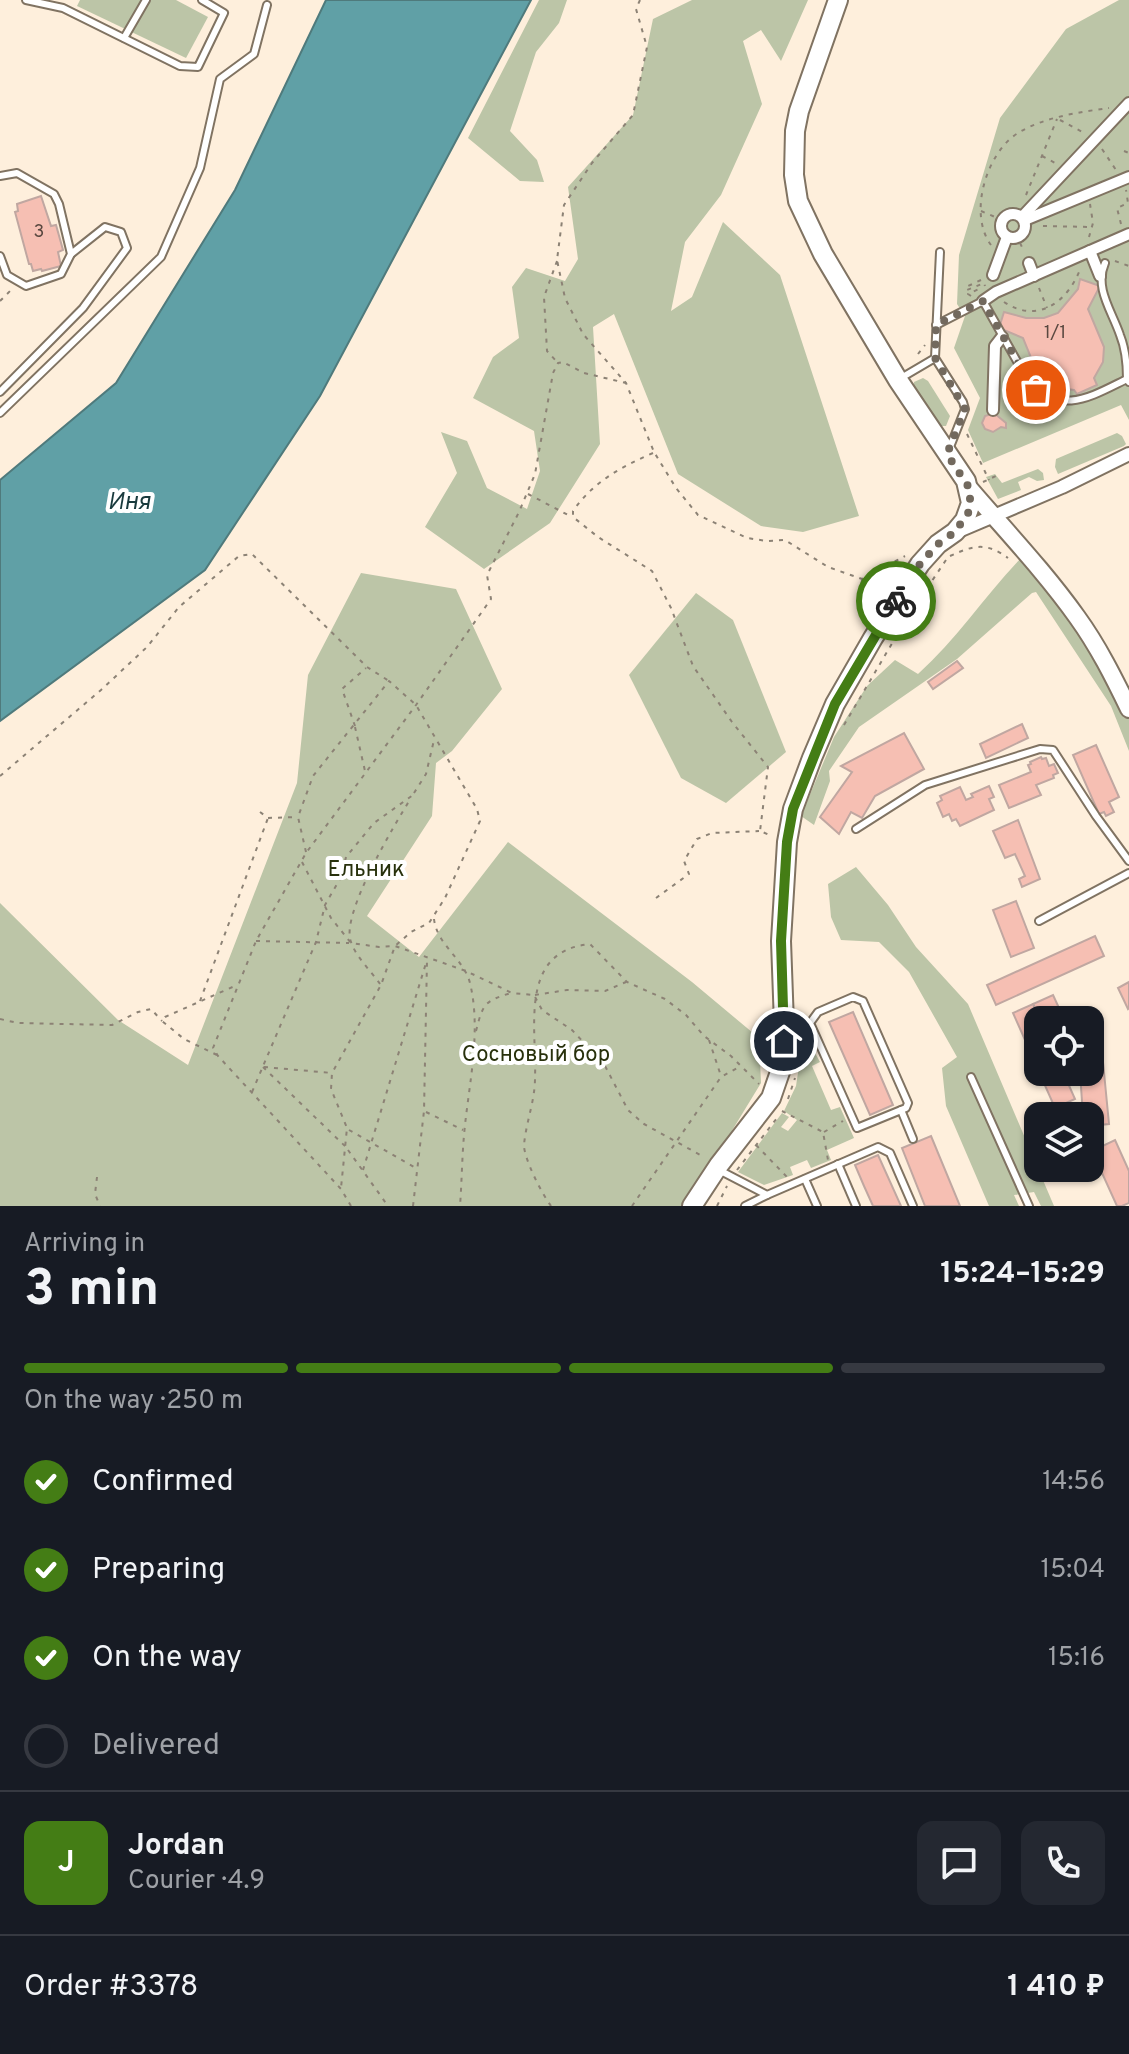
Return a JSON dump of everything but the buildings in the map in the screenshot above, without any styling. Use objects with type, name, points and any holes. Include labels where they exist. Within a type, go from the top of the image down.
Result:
[{"type":"main road","points":[[692,1206],[718,1166],[776,1104],[784,1024],[781,941],[787,842],[793,809],[817,745],[835,704],[884,621],[920,564],[938,544],[955,532],[970,510],[976,486],[947,454],[898,380],[823,254],[795,190],[794,150],[799,111],[838,0]]},
{"type":"street","points":[[988,277],[1001,254],[1024,233],[1023,219],[1126,105]]},
{"type":"street","points":[[1015,239],[1002,231],[1002,220],[1011,213],[1023,219],[1125,178]]},
{"type":"street","points":[[983,301],[990,291],[1034,276],[1129,234]]},
{"type":"street","points":[[1087,250],[1100,276]]},
{"type":"street","points":[[1029,263],[1034,276]]},
{"type":"street","points":[[994,406],[995,346],[1002,337]]},
{"type":"street","points":[[955,532],[1129,454]]},
{"type":"street","points":[[976,486],[994,517],[1078,618],[1105,661],[1129,709]]},
{"type":"lane","points":[[26,0],[63,8],[180,66],[198,67],[224,13],[202,0]]},
{"type":"lane","points":[[63,8],[68,0]]},
{"type":"lane","points":[[124,38],[146,0]]},
{"type":"lane","points":[[0,413],[161,257],[200,168],[220,79],[254,54],[267,5]]},
{"type":"lane","points":[[0,176],[17,173],[54,194],[71,254]]},
{"type":"lane","points":[[0,256],[7,275],[26,286],[61,274],[71,254],[105,227],[121,232],[127,248],[83,308],[0,392]]},
{"type":"lane","points":[[940,252],[935,358],[965,409],[947,454]]},
{"type":"lane","points":[[936,325],[983,301],[1031,384],[1048,397],[1068,402],[1085,399],[1128,381],[1121,337],[1100,276],[1105,263]]},
{"type":"lane","points":[[898,380],[935,358]]},
{"type":"lane","points":[[856,829],[925,785],[1040,749],[1053,750],[1129,861]]},
{"type":"lane","points":[[1039,921],[1129,873]]},
{"type":"lane","points":[[853,997],[863,1001],[908,1103],[906,1108],[860,1128],[855,1126],[810,1023],[818,1012],[853,997]]},
{"type":"lane","points":[[784,1024],[810,1023]]},
{"type":"lane","points":[[971,1077],[1029,1206]]},
{"type":"lane","points":[[901,1110],[913,1139]]},
{"type":"lane","points":[[750,1205],[875,1148],[886,1149],[890,1153],[913,1206]]},
{"type":"lane","points":[[838,1164],[856,1206]]},
{"type":"lane","points":[[718,1166],[767,1195]]},
{"type":"lane","points":[[805,1179],[817,1206]]},
{"type":"path","points":[[558,363],[547,351],[544,297],[557,260],[564,205],[592,163],[633,115],[647,47],[636,9],[640,0]]},
{"type":"path","points":[[1001,254],[993,248],[983,231],[979,210],[983,186],[1004,147],[1016,135],[1057,119],[1126,105]]},
{"type":"path","points":[[1057,119],[1094,139],[1125,178],[1128,203],[1117,208],[1120,221]]},
{"type":"path","points":[[1057,119],[1020,207],[1023,219],[1092,228]]},
{"type":"path","points":[[1124,151],[1129,153]]},
{"type":"path","points":[[1042,156],[1066,169]]},
{"type":"path","points":[[988,277],[966,287],[967,290],[984,283],[985,286],[968,294],[969,297],[990,291],[1010,306],[1025,311],[1047,309],[1059,301],[1076,279],[1087,250],[1092,228],[1088,194]]},
{"type":"path","points":[[979,210],[1002,220]]},
{"type":"path","points":[[557,260],[565,298],[583,334],[626,383],[654,452],[676,488],[698,515],[747,538],[785,540],[828,567],[862,579],[905,555],[920,564]]},
{"type":"path","points":[[1034,276],[1047,309]]},
{"type":"path","points":[[0,301],[17,283]]},
{"type":"path","points":[[918,354],[925,345]]},
{"type":"path","points":[[558,363],[626,383]]},
{"type":"path","points":[[351,1206],[341,1189],[213,1048],[256,941],[306,853],[491,599],[487,575],[535,474],[553,373],[558,363]]},
{"type":"path","points":[[994,406],[1031,384]]},
{"type":"path","points":[[965,430],[989,480]]},
{"type":"path","points":[[573,517],[573,511],[592,487],[625,465],[654,452]]},
{"type":"path","points":[[976,486],[1000,474]]},
{"type":"path","points":[[527,494],[573,517],[598,537],[652,571],[671,608],[693,666],[768,767],[760,831]]},
{"type":"path","points":[[838,735],[947,557],[969,548],[990,547],[1008,558]]},
{"type":"path","points":[[0,776],[113,680],[147,647],[179,607],[239,556],[252,554],[367,667],[389,681],[416,705],[477,809],[480,821],[445,898],[429,923],[411,932],[395,946],[381,985],[332,1073],[331,1089],[347,1128],[341,1189]]},
{"type":"path","points":[[862,579],[860,590],[865,602],[884,621]]},
{"type":"path","points":[[366,772],[342,689],[367,667]]},
{"type":"path","points":[[306,853],[298,817],[313,776],[389,681]]},
{"type":"path","points":[[351,943],[351,917],[355,903],[426,774],[435,737]]},
{"type":"path","points":[[252,1093],[316,942],[325,905],[341,877],[346,857],[374,823],[413,795]]},
{"type":"path","points":[[260,812],[268,818],[298,817]]},
{"type":"path","points":[[200,1001],[268,818]]},
{"type":"path","points":[[656,898],[689,874],[684,861],[697,839],[712,833],[760,831],[787,842]]},
{"type":"path","points":[[302,862],[331,918],[381,985]]},
{"type":"path","points":[[433,916],[447,948],[466,971],[475,1034]]},
{"type":"path","points":[[256,941],[395,946],[466,971],[512,993],[534,995],[567,990],[605,991],[627,982]]},
{"type":"path","points":[[551,1206],[524,1147],[533,1108],[535,1079],[534,995],[549,964],[564,949],[590,944],[627,982],[665,999],[686,1015],[742,1066],[776,1104],[823,1132],[829,1168]]},
{"type":"path","points":[[413,1206],[424,1111],[427,958]]},
{"type":"path","points":[[363,1170],[427,958]]},
{"type":"path","points":[[162,1021],[238,985]]},
{"type":"path","points":[[460,1206],[464,1131],[475,1034],[481,1010],[490,999],[512,993]]},
{"type":"path","points":[[534,995],[542,1010],[572,1030],[604,1064],[628,1110],[677,1144],[718,1166]]},
{"type":"path","points":[[0,1019],[18,1023],[112,1025],[151,1009],[184,1039],[218,1056]]},
{"type":"path","points":[[708,1038],[721,1077]]},
{"type":"path","points":[[632,1206],[721,1077],[742,1066]]},
{"type":"path","points":[[263,1067],[332,1073]]},
{"type":"path","points":[[263,1067],[346,1148],[388,1206]]},
{"type":"path","points":[[424,1111],[464,1131]]},
{"type":"path","points":[[823,1132],[851,1117]]},
{"type":"path","points":[[347,1128],[417,1169]]},
{"type":"path","points":[[756,1145],[793,1184]]},
{"type":"path","points":[[97,1177],[95,1194],[100,1206]]},
{"type":"path","points":[[711,1202],[719,1206]]},
{"type":"green space","points":[[80,0],[176,0],[208,17],[186,58],[77,6]]},
{"type":"green space","points":[[539,0],[567,0],[559,23],[536,52],[510,131],[537,160],[544,182],[520,181],[468,138]]},
{"type":"green space","points":[[692,0],[808,0],[781,61],[761,30],[743,41],[762,104],[721,195],[685,242],[671,311],[692,297],[723,222],[780,275],[859,516],[803,532],[761,526],[678,474],[614,314],[593,327],[600,444],[550,523],[484,569],[425,527],[457,473],[441,432],[467,441],[487,488],[527,509],[540,471],[534,431],[473,398],[493,357],[519,338],[512,287],[526,268],[565,281],[578,259],[568,187],[633,115],[653,19]]},
{"type":"green space","points":[[1119,0],[1129,0],[1129,420],[1121,405],[983,463],[968,430],[980,398],[954,348],[965,316],[957,304],[959,255],[1000,118],[1066,29]]},
{"type":"green space","points":[[923,378],[950,416],[946,426],[940,426],[914,388],[914,382]]},
{"type":"green space","points":[[1117,433],[1122,436],[1124,446],[1058,474],[1056,459]]},
{"type":"green space","points":[[1038,469],[1043,473],[1044,480],[1029,477],[1018,482],[1021,490],[998,499],[986,477],[995,474],[1002,483]]},
{"type":"green space","points":[[1023,556],[1074,620],[1102,665],[1129,719],[1129,751],[1111,706],[1036,592],[957,659],[859,727],[829,771],[830,781],[814,825],[801,816],[834,737],[867,686],[895,660],[918,674]]},
{"type":"green space","name":"Сосновый бор","points":[[361,573],[456,589],[502,689],[452,751],[436,763],[432,816],[367,916],[419,957],[508,842],[692,982],[759,1038],[761,1083],[686,1206],[0,1206],[0,903],[118,1020],[188,1065],[297,783],[308,675]]},
{"type":"green space","points":[[696,593],[733,620],[786,752],[726,803],[681,778],[629,675]]},
{"type":"green space","points":[[856,867],[888,905],[916,947],[968,1004],[1024,1136],[1024,1182],[1044,1182],[1054,1206],[1041,1206],[1034,1192],[1014,1195],[1019,1206],[989,1206],[946,1106],[942,1068],[957,1057],[909,972],[879,942],[841,940],[831,917],[828,884]]},
{"type":"green space","points":[[804,1033],[820,1062],[812,1066],[831,1110],[840,1107],[854,1138],[827,1150],[831,1160],[811,1168],[807,1160],[790,1167],[793,1175],[764,1185],[738,1172],[782,1113],[789,1117],[781,1127],[788,1131],[797,1120],[784,1111],[796,1086]]},
{"type":"water","name":"Иня","points":[[326,0],[531,0],[320,396],[205,570],[0,721],[0,480],[116,383],[235,190]]},
{"type":"way so far","points":[[896,601],[920,564],[965,520],[972,498],[966,481],[947,454],[965,409],[935,358],[936,325],[983,301],[1036,390]]},
{"type":"route","points":[[784,1041],[781,941],[787,842],[793,809],[835,704],[896,601]]},
{"type":"park label","name":"Ельник","points":[[366,870]]}]
